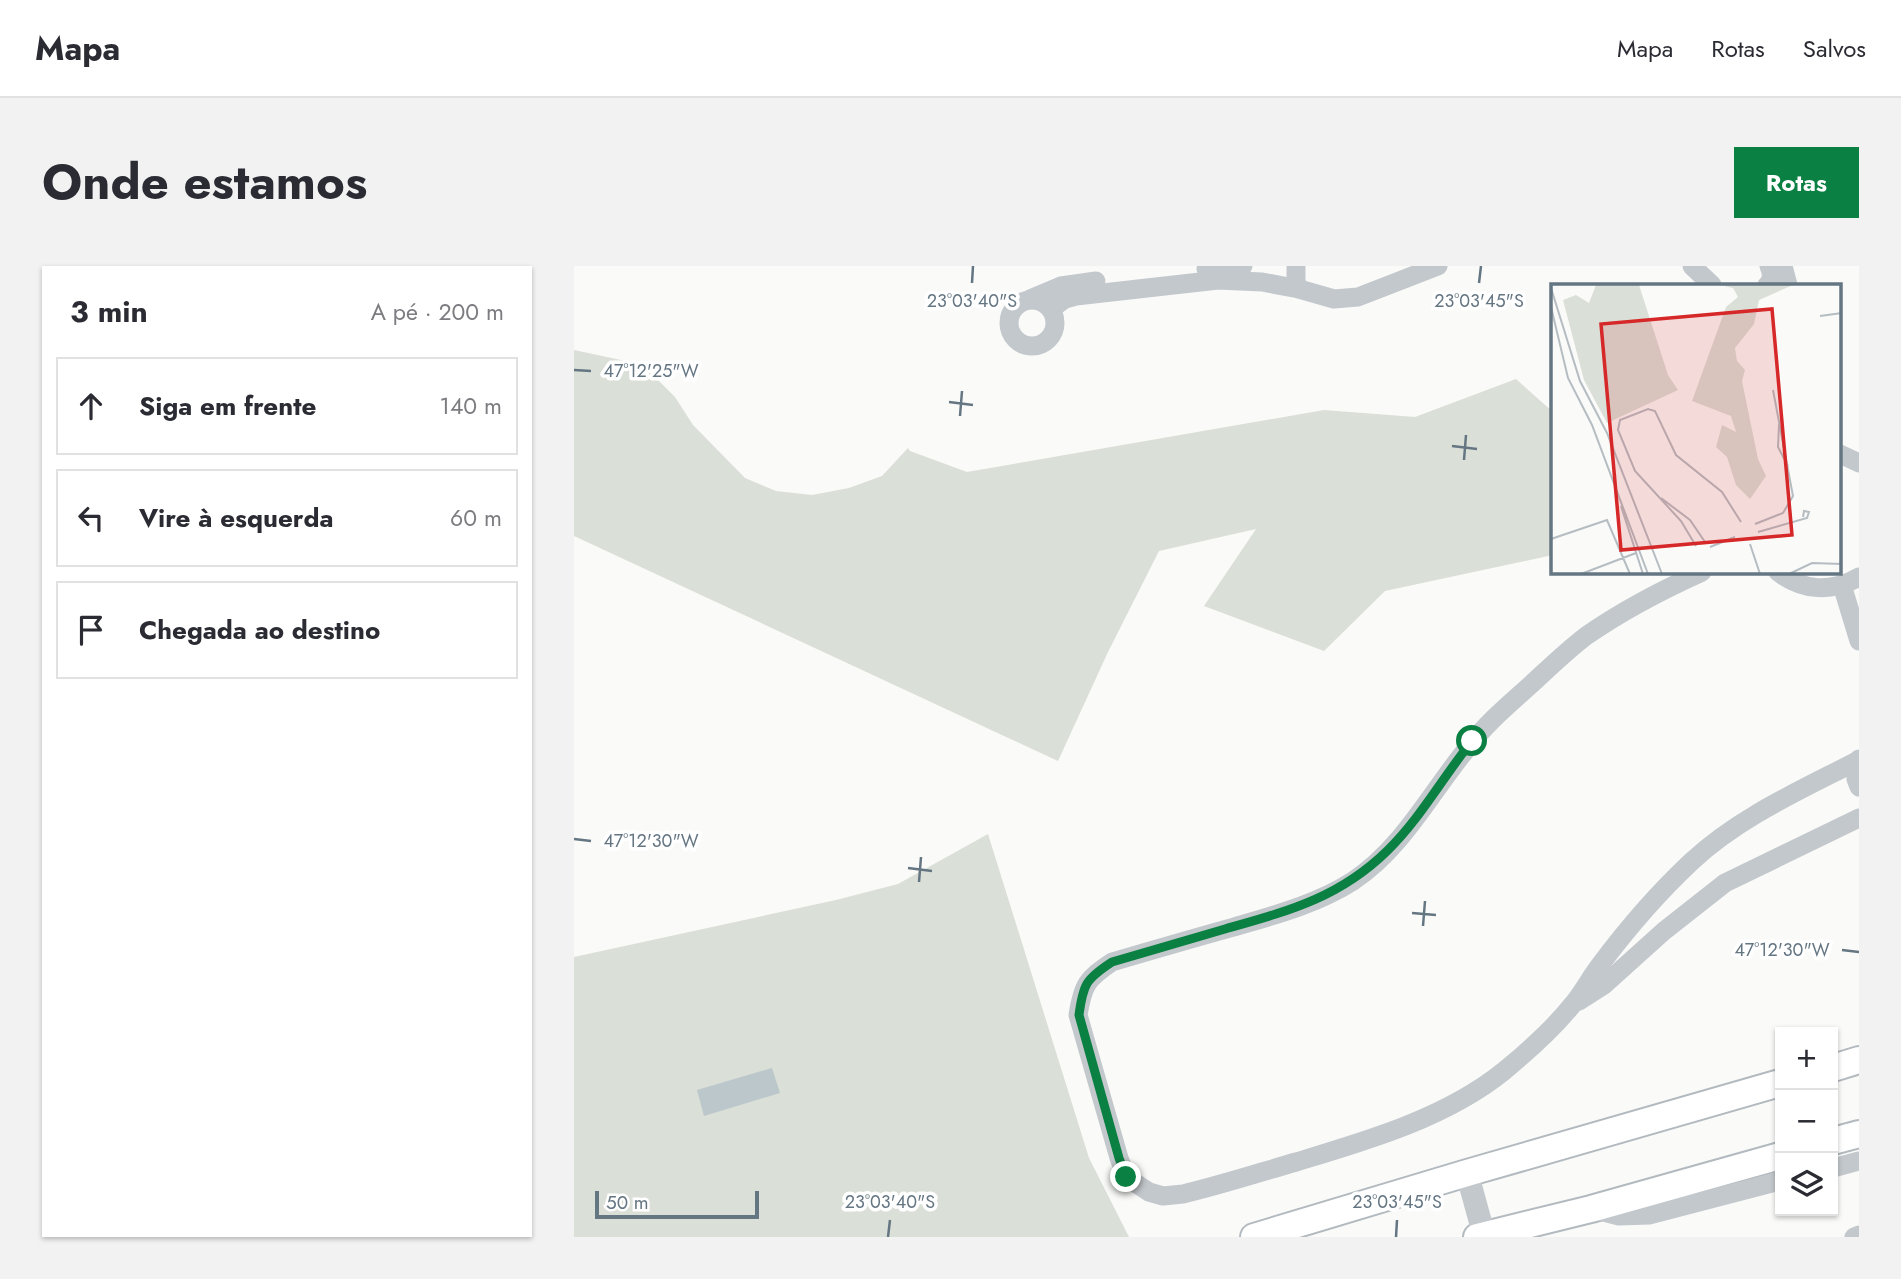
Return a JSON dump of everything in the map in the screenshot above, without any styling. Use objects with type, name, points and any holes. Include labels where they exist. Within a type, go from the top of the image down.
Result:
[{"type":"main road","points":[[1838,1066],[1859,1060]]},
{"type":"main road","points":[[1254,1237],[1775,1084]]},
{"type":"main road","points":[[1838,1140],[1859,1134]]},
{"type":"main road","points":[[1481,1236],[1591,1209],[1775,1157]]},
{"type":"street","points":[[1030,299],[1051,309],[1055,319],[1054,330],[1048,340],[1028,346],[1018,341],[1011,332],[1009,322],[1012,311],[1020,303],[1061,286],[1243,266]]},
{"type":"street","points":[[1296,266],[1299,289]]},
{"type":"street","points":[[1051,309],[1065,299],[1076,296],[1218,280],[1262,282],[1334,299],[1358,298],[1438,266]]},
{"type":"street","points":[[1692,266],[1711,284]]},
{"type":"street","points":[[1768,284],[1772,275],[1769,266]]},
{"type":"street","points":[[1783,266],[1788,284]]},
{"type":"street","points":[[1842,455],[1859,463]]},
{"type":"street","points":[[1698,574],[1616,617],[1585,637],[1553,664],[1472,741],[1389,850],[1353,880],[1299,908],[1112,962],[1093,975],[1082,992],[1079,1015],[1126,1177],[1149,1192],[1164,1196],[1205,1189],[1387,1133],[1464,1097],[1502,1072],[1572,1005],[1625,933],[1691,862],[1725,834],[1759,813],[1859,760]]},
{"type":"street","points":[[1781,574],[1807,587],[1828,588],[1851,581],[1859,641]]},
{"type":"street","points":[[1859,760],[1856,779],[1859,787]]},
{"type":"street","points":[[1572,1005],[1604,985],[1664,931],[1725,883],[1859,818]]},
{"type":"street","points":[[1838,1167],[1859,1161]]},
{"type":"street","points":[[1466,1174],[1481,1236]]},
{"type":"street","points":[[1591,1209],[1619,1216],[1648,1215],[1775,1182]]},
{"type":"street","points":[[1854,1237],[1859,1236]]},
{"type":"shaded area","points":[[574,350],[621,360],[652,374],[675,397],[693,425],[745,478],[776,491],[812,495],[849,488],[882,476],[908,448],[967,472],[1324,410],[1415,417],[1516,379],[1551,410],[1551,555],[1385,591],[1324,651],[1204,606],[1256,529],[1159,551],[1108,652],[1058,761],[574,536]]},
{"type":"shaded area","points":[[988,834],[1089,1158],[1129,1237],[574,1237],[574,957],[898,884]]},
{"type":"shaded area","points":[[772,1068],[780,1093],[704,1116],[697,1090]]},
{"type":"route","points":[[1126,1177],[1079,1015],[1082,992],[1093,975],[1112,962],[1299,908],[1353,880],[1389,850],[1472,741]]}]
